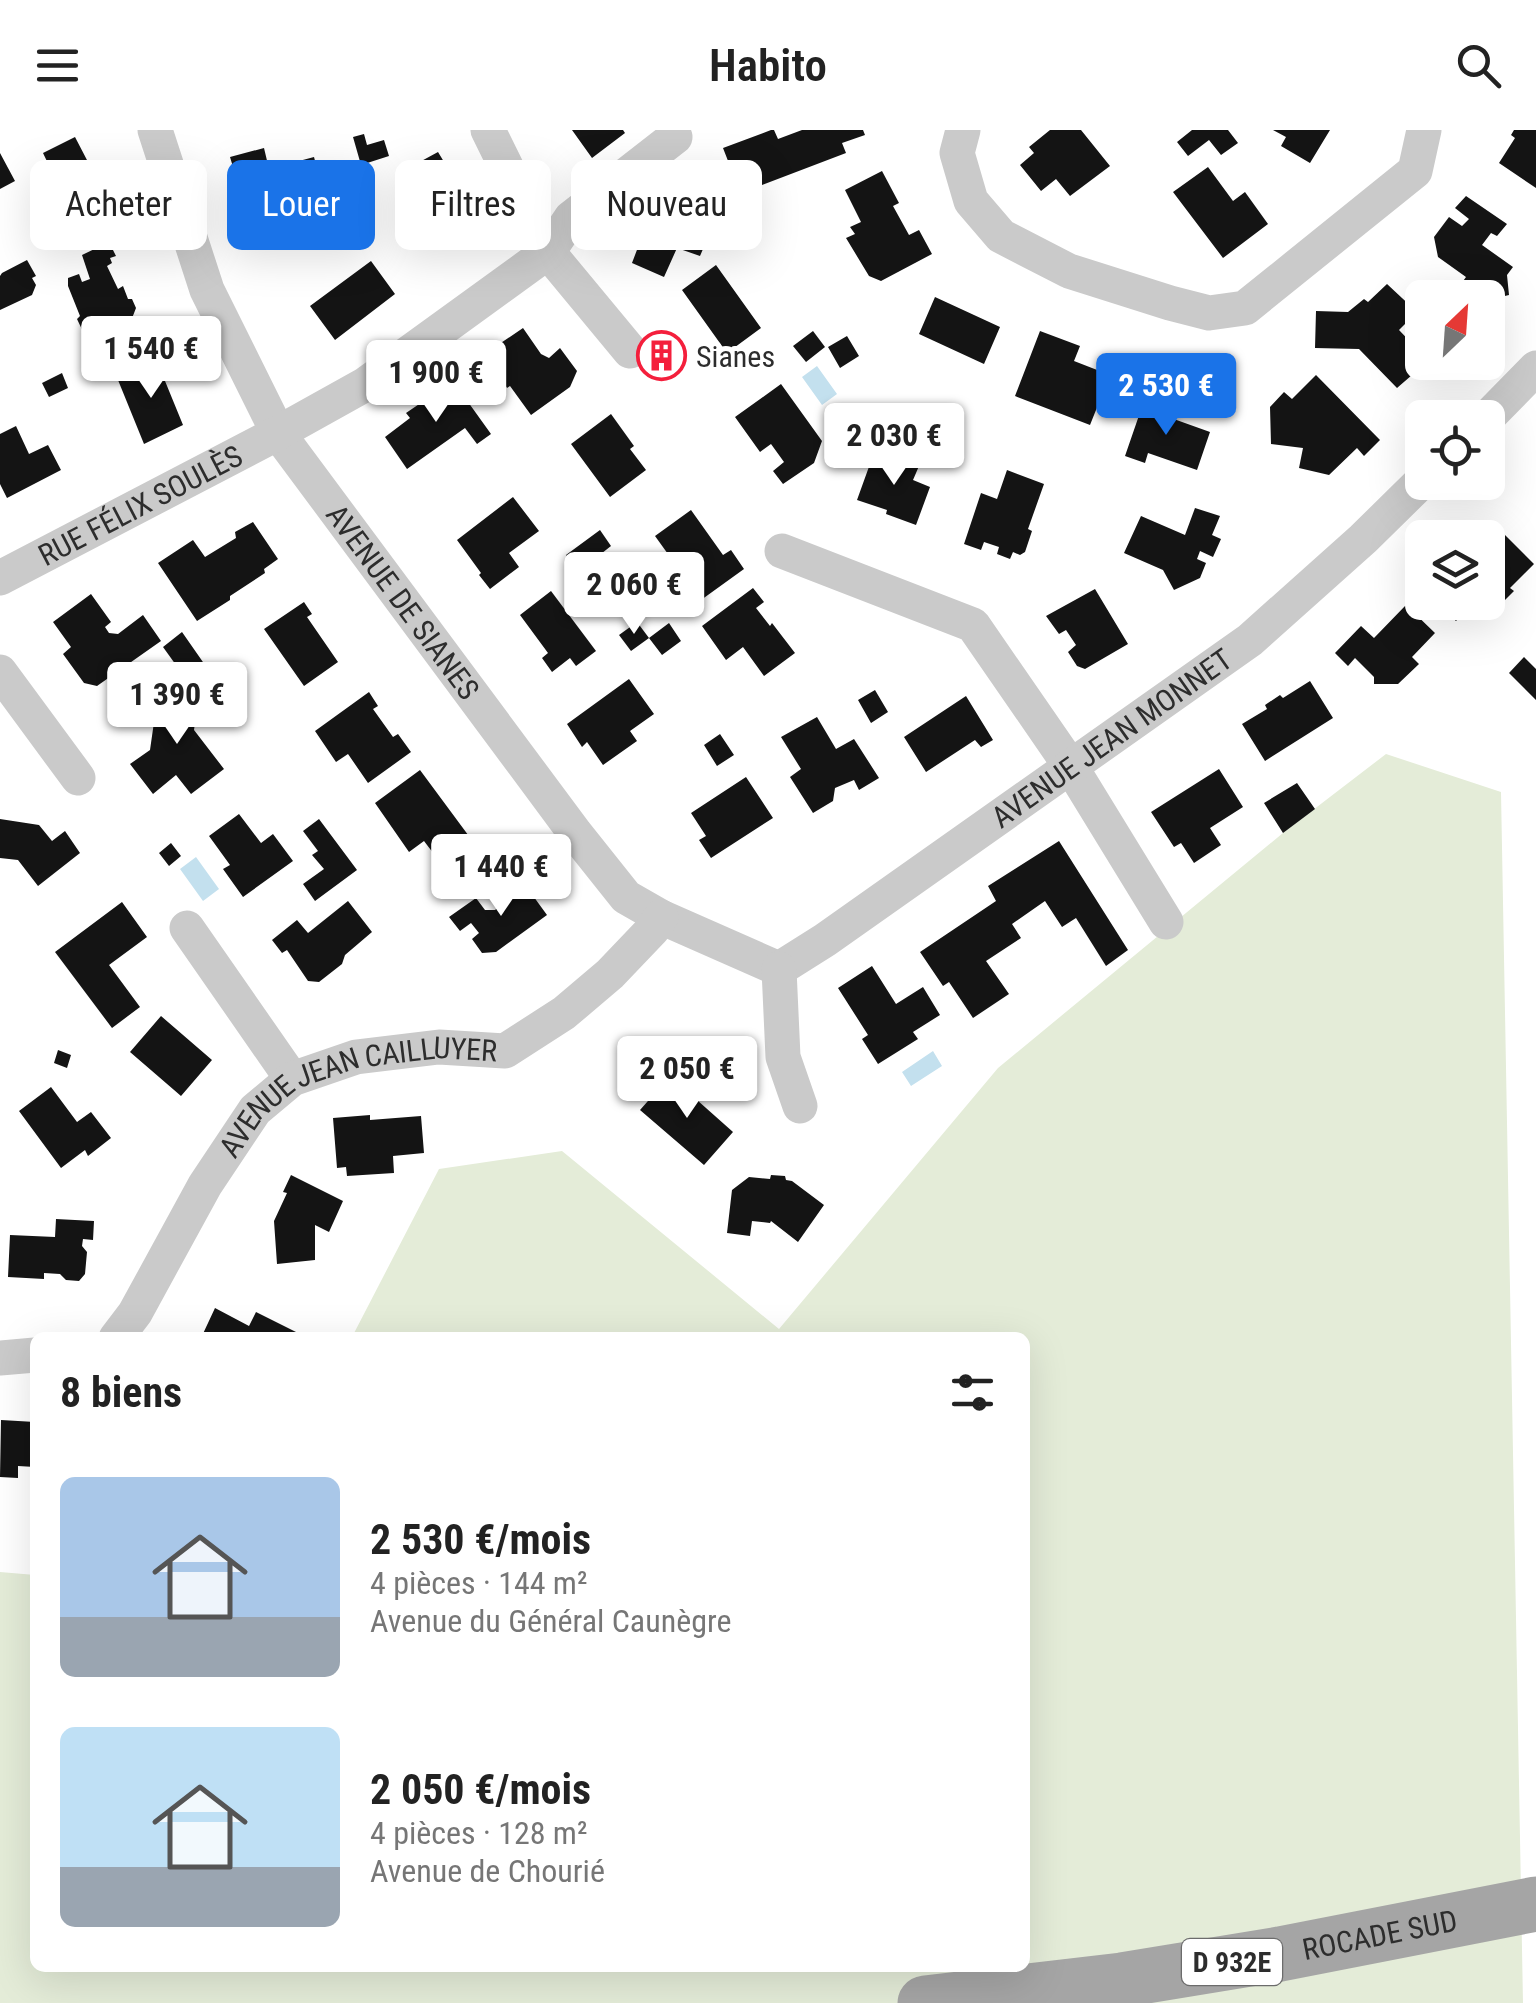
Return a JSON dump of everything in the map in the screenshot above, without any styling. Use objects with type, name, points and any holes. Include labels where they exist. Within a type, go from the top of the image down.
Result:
[{"type":"main road","name":"ROCADE SUD","points":[[926,2003],[1139,1977],[1536,1904]]},
{"type":"street","name":"AVENUE DE SIANES","points":[[155,130],[207,290],[278,433],[575,833],[626,897],[660,917],[779,969]]},
{"type":"street","points":[[488,130],[548,252],[630,350]]},
{"type":"street","points":[[962,130],[957,153],[971,202],[1000,236],[1069,271],[1210,313],[1245,308],[1415,172],[1424,130]]},
{"type":"street","name":"RUE FÉLIX SOULÈS","points":[[0,578],[366,384],[548,252],[571,218],[675,137]]},
{"type":"street","points":[[1505,400],[1536,368]]},
{"type":"street","name":"AVENUE JEAN MONNET","points":[[779,969],[1250,640],[1405,498]]},
{"type":"street","points":[[782,552],[973,625],[1071,766],[1166,922]]},
{"type":"street","points":[[0,672],[78,778]]},
{"type":"street","name":"AVENUE JEAN CAILLUYER","points":[[120,1332],[206,1185],[255,1110],[292,1079],[356,1057],[439,1047],[505,1051],[564,1013],[610,974],[660,917]]},
{"type":"street","points":[[186,928],[292,1079]]},
{"type":"street","points":[[779,969],[783,1058],[800,1106]]},
{"type":"street","points":[[0,1358],[30,1355]]},
{"type":"green space","points":[[1386,754],[1501,792],[1523,2003],[0,2003],[0,1572],[30,1575],[30,1972],[1030,1972],[1030,1332],[355,1332],[439,1169],[562,1151],[779,1329],[998,1068],[1283,833]]},
{"type":"water","points":[[817,366],[837,394],[822,405],[802,377]]},
{"type":"water","points":[[196,857],[219,889],[203,901],[180,869]]},
{"type":"water","points":[[933,1051],[942,1066],[911,1086],[902,1072]]},
{"type":"building","points":[[572,130],[623,130],[625,133],[592,158]]},
{"type":"building","points":[[771,130],[778,139],[802,130],[863,130],[865,135],[842,143],[846,153],[762,185],[762,160],[728,160],[723,148]]},
{"type":"building","points":[[1050,130],[1081,130],[1110,166],[1070,196],[1056,179],[1041,191],[1020,165],[1034,153],[1029,147]]},
{"type":"building","points":[[1192,130],[1228,130],[1238,143],[1221,155],[1209,140],[1188,156],[1177,142]]},
{"type":"building","points":[[1273,130],[1330,130],[1310,163],[1281,146],[1286,137]]},
{"type":"building","points":[[1514,130],[1536,130],[1536,188],[1499,163],[1515,138],[1511,135]]},
{"type":"building","points":[[364,134],[367,145],[384,140],[389,156],[360,160],[353,137]]},
{"type":"building","points":[[75,137],[87,160],[46,160],[43,153]]},
{"type":"building","points":[[264,148],[267,160],[231,160],[230,157]]},
{"type":"building","points":[[438,152],[443,160],[423,160]]},
{"type":"building","points":[[0,153],[15,181],[0,189]]},
{"type":"building","points":[[1208,167],[1233,201],[1245,192],[1268,224],[1223,258],[1173,192]]},
{"type":"building","points":[[882,171],[899,203],[893,206],[909,235],[919,230],[932,254],[881,281],[869,276],[846,238],[855,234],[850,227],[861,222],[845,190]]},
{"type":"building","points":[[1466,196],[1507,224],[1497,236],[1491,233],[1482,245],[1513,267],[1507,275],[1509,295],[1505,296],[1505,280],[1464,280],[1466,277],[1438,257],[1434,237],[1449,217],[1462,226],[1469,219],[1455,208]]},
{"type":"building","points":[[92,250],[113,250],[116,256],[110,258],[112,263],[107,266],[118,289],[123,286],[136,308],[131,321],[86,338],[68,286],[68,278],[79,274],[82,282],[90,279],[82,255]]},
{"type":"building","points":[[637,250],[676,250],[664,277],[632,263]]},
{"type":"building","points":[[27,260],[36,276],[32,278],[36,285],[32,295],[0,310],[0,276]]},
{"type":"building","points":[[371,261],[395,294],[335,340],[310,306]]},
{"type":"building","points":[[716,265],[761,328],[727,353],[682,290]]},
{"type":"building","points":[[1387,284],[1405,301],[1405,324],[1399,330],[1405,336],[1406,380],[1397,388],[1359,349],[1315,348],[1316,311],[1348,312],[1364,299],[1368,302]]},
{"type":"building","points":[[935,297],[1000,327],[984,364],[919,334]]},
{"type":"building","points":[[523,328],[541,354],[549,358],[560,348],[577,371],[570,387],[531,415],[510,386],[507,388],[486,353]]},
{"type":"building","points":[[813,331],[825,347],[806,362],[793,346]]},
{"type":"building","points":[[1040,331],[1080,346],[1074,361],[1110,375],[1090,425],[1015,396]]},
{"type":"building","points":[[847,336],[859,356],[840,368],[828,347]]},
{"type":"building","points":[[163,359],[171,378],[165,381],[183,425],[144,444],[118,380]]},
{"type":"building","points":[[62,373],[68,388],[49,397],[42,383]]},
{"type":"building","points":[[1316,375],[1380,440],[1364,456],[1357,448],[1329,475],[1299,468],[1303,448],[1271,444],[1270,407],[1284,392],[1292,399]]},
{"type":"building","points":[[453,381],[491,434],[477,444],[465,428],[407,469],[385,437],[410,418],[406,413]]},
{"type":"building","points":[[781,384],[822,441],[814,463],[783,484],[773,471],[784,462],[771,444],[760,452],[735,417]]},
{"type":"building","points":[[1145,398],[1161,403],[1157,413],[1210,432],[1197,470],[1148,453],[1145,463],[1125,456]]},
{"type":"building","points":[[611,414],[646,470],[610,497],[571,444]]},
{"type":"building","points":[[16,426],[29,454],[48,445],[61,470],[7,498],[0,484],[0,434]]},
{"type":"building","points":[[875,450],[919,466],[913,480],[930,487],[916,525],[857,500]]},
{"type":"building","points":[[1007,470],[1044,484],[1028,529],[1032,531],[1025,552],[1013,552],[1010,559],[997,554],[999,547],[984,542],[981,550],[964,544],[981,493],[997,499]]},
{"type":"building","points":[[513,497],[539,531],[509,553],[519,567],[490,589],[457,540]]},
{"type":"building","points":[[1195,508],[1220,516],[1212,535],[1221,539],[1213,557],[1200,551],[1197,559],[1206,563],[1200,578],[1174,590],[1163,570],[1124,553],[1141,516],[1185,535]]},
{"type":"building","points":[[691,510],[723,555],[731,550],[744,569],[701,600],[655,536]]},
{"type":"building","points":[[253,522],[278,559],[264,569],[265,573],[230,596],[230,600],[197,621],[158,563],[193,540],[205,557]]},
{"type":"building","points":[[600,530],[611,546],[592,561],[597,568],[584,579],[566,555]]},
{"type":"building","points":[[1505,535],[1534,564],[1510,588],[1514,591],[1505,600]]},
{"type":"building","points":[[753,588],[764,602],[756,608],[795,653],[764,676],[743,647],[726,660],[702,626]]},
{"type":"building","points":[[1095,589],[1128,644],[1085,669],[1077,666],[1068,652],[1076,645],[1066,630],[1059,634],[1046,616]]},
{"type":"building","points":[[551,591],[596,651],[576,666],[570,658],[552,672],[542,658],[548,653],[520,615]]},
{"type":"building","points":[[91,594],[111,622],[105,627],[109,633],[118,634],[143,615],[161,641],[97,686],[84,683],[63,654],[71,647],[53,622]]},
{"type":"building","points":[[304,602],[312,614],[307,617],[338,662],[304,686],[264,629]]},
{"type":"building","points":[[1405,606],[1405,620],[1422,620],[1435,633],[1412,657],[1419,664],[1398,684],[1374,684],[1374,677],[1355,658],[1348,666],[1335,653],[1361,626],[1374,638]]},
{"type":"building","points":[[637,622],[649,638],[631,651],[619,635]]},
{"type":"building","points":[[669,623],[681,641],[662,655],[649,638]]},
{"type":"building","points":[[182,632],[205,665],[186,679],[163,647]]},
{"type":"building","points":[[1524,657],[1536,669],[1536,700],[1509,673]]},
{"type":"building","points":[[629,679],[654,714],[630,731],[637,741],[603,765],[587,742],[582,747],[567,724]]},
{"type":"building","points":[[1310,681],[1333,718],[1265,761],[1242,724],[1267,709],[1265,705],[1280,695],[1283,698]]},
{"type":"building","points":[[173,690],[199,694],[194,730],[224,769],[191,794],[176,775],[153,794],[130,764],[150,750],[157,701]]},
{"type":"building","points":[[875,690],[888,712],[871,723],[858,700]]},
{"type":"building","points":[[369,692],[378,706],[373,709],[393,737],[398,734],[411,752],[368,783],[348,754],[336,762],[315,731]]},
{"type":"building","points":[[966,696],[993,740],[981,747],[975,740],[926,772],[904,737]]},
{"type":"building","points":[[817,717],[836,749],[854,739],[879,778],[859,790],[854,780],[835,788],[833,801],[813,813],[790,777],[801,769],[781,737]]},
{"type":"building","points":[[720,734],[734,755],[717,766],[704,745]]},
{"type":"building","points":[[1219,769],[1243,807],[1210,828],[1221,845],[1194,863],[1181,843],[1174,847],[1151,812]]},
{"type":"building","points":[[420,770],[474,843],[443,866],[424,841],[409,852],[375,803]]},
{"type":"building","points":[[746,777],[773,818],[711,858],[699,840],[706,836],[691,813]]},
{"type":"building","points":[[1297,783],[1315,809],[1283,833],[1264,803]]},
{"type":"building","points":[[239,814],[261,843],[273,834],[293,861],[243,897],[223,869],[230,865],[209,836]]},
{"type":"building","points":[[0,819],[39,825],[52,841],[65,831],[80,853],[38,886],[18,860],[0,858]]},
{"type":"building","points":[[319,819],[357,870],[315,901],[303,884],[324,869],[312,855],[318,851],[303,831]]},
{"type":"building","points":[[1059,841],[1128,950],[1106,966],[1076,918],[1062,927],[1045,901],[1012,924],[1021,938],[986,961],[1009,994],[973,1018],[949,982],[943,986],[920,952],[996,901],[988,886]]},
{"type":"building","points":[[171,843],[181,856],[169,866],[159,853]]},
{"type":"building","points":[[523,882],[547,915],[496,952],[482,953],[472,939],[479,933],[471,923],[460,931],[449,917],[476,898],[485,910],[495,910],[502,904],[499,898]]},
{"type":"building","points":[[348,901],[372,932],[319,982],[308,981],[287,950],[282,953],[272,940],[297,920],[308,933]]},
{"type":"building","points":[[122,902],[147,937],[109,965],[140,1007],[112,1028],[55,952]]},
{"type":"building","points":[[872,966],[896,1004],[923,987],[940,1015],[913,1032],[918,1039],[878,1064],[862,1039],[868,1035],[838,988]]},
{"type":"building","points":[[161,1016],[212,1060],[181,1096],[130,1052]]},
{"type":"building","points":[[58,1050],[71,1055],[67,1068],[54,1063]]},
{"type":"building","points":[[670,1076],[733,1132],[704,1165],[640,1110]]},
{"type":"building","points":[[51,1087],[77,1122],[91,1112],[111,1138],[88,1156],[85,1150],[61,1168],[19,1111]]},
{"type":"building","points":[[370,1115],[370,1120],[421,1116],[424,1153],[393,1156],[394,1173],[347,1176],[346,1167],[337,1168],[333,1118]]},
{"type":"building","points":[[291,1175],[343,1201],[329,1232],[315,1225],[315,1260],[277,1264],[274,1221]]},
{"type":"building","points":[[771,1175],[785,1176],[824,1205],[798,1242],[771,1221],[752,1221],[750,1236],[727,1233],[732,1190],[749,1177],[770,1179]]},
{"type":"building","points":[[56,1219],[94,1221],[93,1240],[83,1239],[82,1246],[87,1252],[85,1274],[79,1281],[44,1273],[44,1279],[8,1277],[10,1235],[55,1237]]},
{"type":"building","points":[[215,1308],[249,1326],[256,1312],[296,1332],[204,1332]]},
{"type":"building","points":[[1,1420],[30,1422],[30,1467],[18,1466],[18,1478],[0,1477]]},
{"type":"place","name":"Sianes","points":[[661,356]]}]
